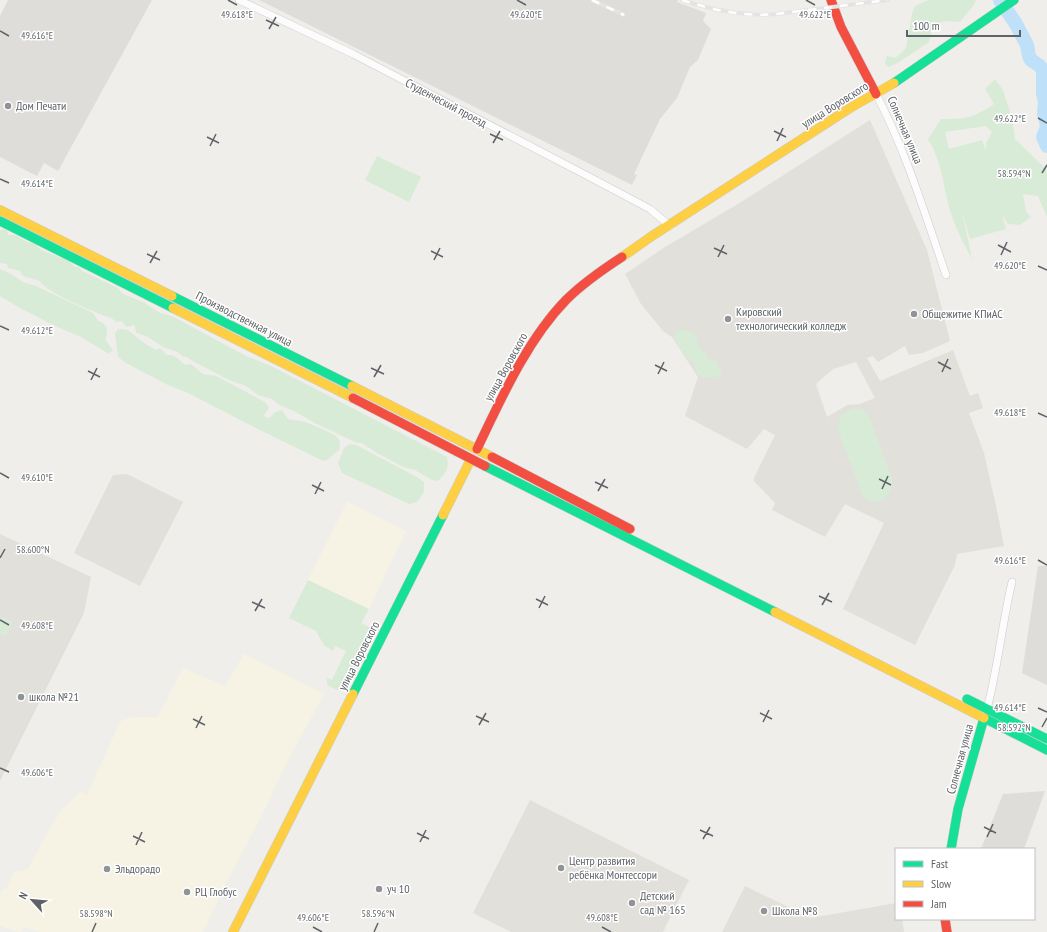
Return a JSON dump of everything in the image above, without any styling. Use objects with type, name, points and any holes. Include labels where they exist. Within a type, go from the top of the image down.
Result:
[{"type":"main road","name":"Солнечная улица","points":[[831,0],[846,37],[876,94]]},
{"type":"main road","name":"улица Воровского","points":[[233,932],[471,459],[518,368],[532,343],[546,323],[566,300],[587,281],[615,261],[850,108],[900,80],[911,70],[1014,0]]},
{"type":"main road","name":"Производственная улица","points":[[0,210],[477,449],[661,546],[890,660],[985,713]]},
{"type":"main road","name":"Производственная улица","points":[[0,221],[895,673],[985,713]]},
{"type":"main road","name":"Солнечная улица","points":[[951,848],[958,810],[985,713]]},
{"type":"main road","points":[[985,713],[1047,739]]},
{"type":"main road","points":[[985,713],[1047,750]]},
{"type":"main road","points":[[945,920],[947,932]]},
{"type":"street","name":"Студенческий проезд","points":[[239,0],[353,54],[650,209],[670,226]]},
{"type":"street","name":"Солнечная улица","points":[[876,94],[884,109],[914,182],[946,275]]},
{"type":"street","name":"Солнечная улица","points":[[985,713],[997,665],[1004,615],[1012,582]]},
{"type":"shaded area","points":[[8,0],[152,0],[58,171],[44,163],[37,176],[0,157],[0,16]]},
{"type":"shaded area","points":[[259,0],[678,0],[677,2],[706,13],[703,21],[711,29],[698,60],[690,67],[677,98],[660,119],[634,174],[637,175],[632,185]]},
{"type":"shaded area","points":[[870,120],[927,250],[950,341],[923,353],[909,355],[905,346],[878,362],[873,356],[867,358],[880,381],[953,350],[970,396],[978,393],[983,408],[969,413],[984,453],[1004,546],[957,554],[955,565],[915,645],[843,609],[884,523],[845,504],[825,537],[772,510],[775,503],[754,481],[754,478],[775,435],[764,429],[747,449],[685,416],[698,377],[672,337],[663,331],[641,304],[625,274],[665,247],[738,204]],"holes":[[[856,362],[875,398],[860,404],[847,405],[827,417],[816,384],[833,369]]]},
{"type":"shaded area","points":[[127,474],[183,502],[140,586],[74,553],[113,475]]},
{"type":"shaded area","points":[[347,502],[406,531],[369,609],[308,580]]},
{"type":"shaded area","name":"школа №21","points":[[0,534],[91,577],[84,613],[0,781]]},
{"type":"shaded area","points":[[1038,566],[1047,566],[1047,685],[1022,673]]},
{"type":"shaded area","points":[[244,654],[324,694],[286,764],[203,932],[40,932],[23,927],[21,932],[19,932],[0,926],[0,895],[2,890],[6,889],[14,872],[28,869],[46,835],[64,807],[81,792],[87,795],[120,722],[130,717],[158,717],[183,668],[225,686]]},
{"type":"shaded area","points":[[1045,791],[1024,848],[981,848],[1003,794]]},
{"type":"shaded area","points":[[530,800],[689,880],[663,932],[511,932],[473,913]]},
{"type":"shaded area","name":"Школа №8","points":[[745,886],[811,918],[895,903],[895,920],[902,920],[904,932],[722,932]]},
{"type":"green space","points":[[929,0],[976,0],[960,22],[945,21],[933,25],[929,42],[896,64],[888,67],[885,63],[887,56],[896,58],[906,48],[912,14],[915,6]]},
{"type":"green space","points":[[995,79],[1003,90],[1012,118],[1015,139],[1047,170],[1047,217],[1038,196],[1023,194],[1026,211],[1031,217],[1020,225],[1008,224],[1002,214],[1006,229],[970,239],[962,211],[972,259],[952,218],[943,178],[932,146],[928,139],[941,119],[969,117],[994,104],[985,89]],"holes":[[[986,126],[992,132],[986,143],[986,151],[982,140],[949,149],[945,132]]]},
{"type":"green space","points":[[377,156],[421,177],[409,202],[365,180]]},
{"type":"green space","points":[[2,229],[7,230],[8,235],[15,235],[27,242],[35,244],[41,250],[69,261],[75,267],[79,267],[82,271],[118,288],[123,294],[143,302],[160,313],[172,316],[246,356],[269,365],[447,457],[447,470],[438,481],[432,480],[415,470],[403,467],[362,443],[357,443],[317,424],[292,410],[281,406],[272,399],[258,395],[246,386],[229,380],[187,357],[182,356],[178,352],[163,347],[146,336],[136,333],[134,325],[127,327],[121,321],[117,322],[111,318],[72,302],[51,291],[40,281],[23,276],[20,271],[8,268],[7,264],[0,263],[0,231]]},
{"type":"green space","points":[[0,269],[23,282],[36,286],[93,313],[98,321],[103,323],[107,328],[106,341],[113,350],[109,354],[83,338],[53,325],[0,296]]},
{"type":"green space","points":[[118,329],[128,330],[144,343],[156,350],[160,348],[167,355],[175,356],[185,365],[191,364],[203,374],[216,376],[265,402],[269,408],[263,416],[269,418],[275,412],[282,410],[288,419],[305,422],[335,435],[340,441],[339,450],[326,461],[321,460],[126,363],[118,357],[115,334]]},
{"type":"green space","points":[[682,329],[694,333],[698,346],[707,355],[707,359],[709,361],[715,359],[722,373],[720,377],[703,377],[698,374],[694,364],[685,355],[674,337],[677,332]]},
{"type":"green space","points":[[856,408],[864,410],[869,416],[892,479],[890,491],[884,499],[878,502],[869,501],[862,494],[838,430],[839,422],[842,416],[851,409]]},
{"type":"green space","points":[[350,444],[356,445],[424,482],[424,492],[417,502],[409,504],[342,473],[338,463],[344,448]]},
{"type":"green space","points":[[308,580],[369,609],[361,623],[377,631],[348,689],[343,691],[329,686],[327,683],[327,678],[332,680],[346,651],[335,646],[333,651],[324,645],[316,631],[289,618]]},
{"type":"green space","points":[[2,617],[13,622],[6,636],[0,633],[0,620]]},
{"type":"waterway","points":[[1000,0],[1016,24],[1027,45],[1031,60],[1040,66],[1043,71],[1043,94],[1045,101],[1044,114],[1047,127],[1043,137],[1047,146]]},
{"type":"railway","points":[[592,0],[624,15]]},
{"type":"railway","points":[[682,0],[729,12],[765,15],[888,0]]},
{"type":"traffic: fast","points":[[894,83],[1014,0]]},
{"type":"traffic: fast","points":[[0,221],[173,308]]},
{"type":"traffic: fast","points":[[172,296],[352,386]]},
{"type":"traffic: fast","points":[[485,466],[775,612]]},
{"type":"traffic: fast","points":[[353,694],[443,515]]},
{"type":"traffic: fast","points":[[967,699],[1047,739]]},
{"type":"traffic: fast","points":[[951,848],[958,809],[984,718]]},
{"type":"traffic: fast","points":[[984,718],[1047,750]]},
{"type":"traffic: slow","points":[[622,257],[850,108],[894,83]]},
{"type":"traffic: slow","points":[[0,210],[172,296]]},
{"type":"traffic: slow","points":[[173,308],[353,398]]},
{"type":"traffic: slow","points":[[352,386],[492,457]]},
{"type":"traffic: slow","points":[[443,515],[471,459]]},
{"type":"traffic: slow","points":[[775,612],[984,718]]},
{"type":"traffic: slow","points":[[233,932],[353,694]]},
{"type":"traffic: jam","points":[[831,0],[841,27],[876,94]]},
{"type":"traffic: jam","points":[[477,449],[516,371],[539,333],[566,300],[579,288],[622,257]]},
{"type":"traffic: jam","points":[[353,398],[485,466]]},
{"type":"traffic: jam","points":[[492,457],[630,529]]},
{"type":"traffic: jam","points":[[945,920],[947,932]]},
{"type":"place","name":"Дом Печати","points":[[8,106]]},
{"type":"place","name":"Общежитие КПиАС","points":[[914,314]]},
{"type":"place","name":"Кировский технологический колледж","points":[[728,319]]},
{"type":"place","name":"школа №21","points":[[21,697]]},
{"type":"place","name":"Центр развития ребёнка Монтессори","points":[[561,868]]},
{"type":"place","name":"Эльдорадо","points":[[107,869]]},
{"type":"place","name":"уч 10","points":[[379,889]]},
{"type":"place","name":"РЦ Глобус","points":[[187,892]]},
{"type":"place","name":"Детский сад № 165","points":[[632,903]]},
{"type":"place","name":"Школа №8","points":[[764,911]]}]
